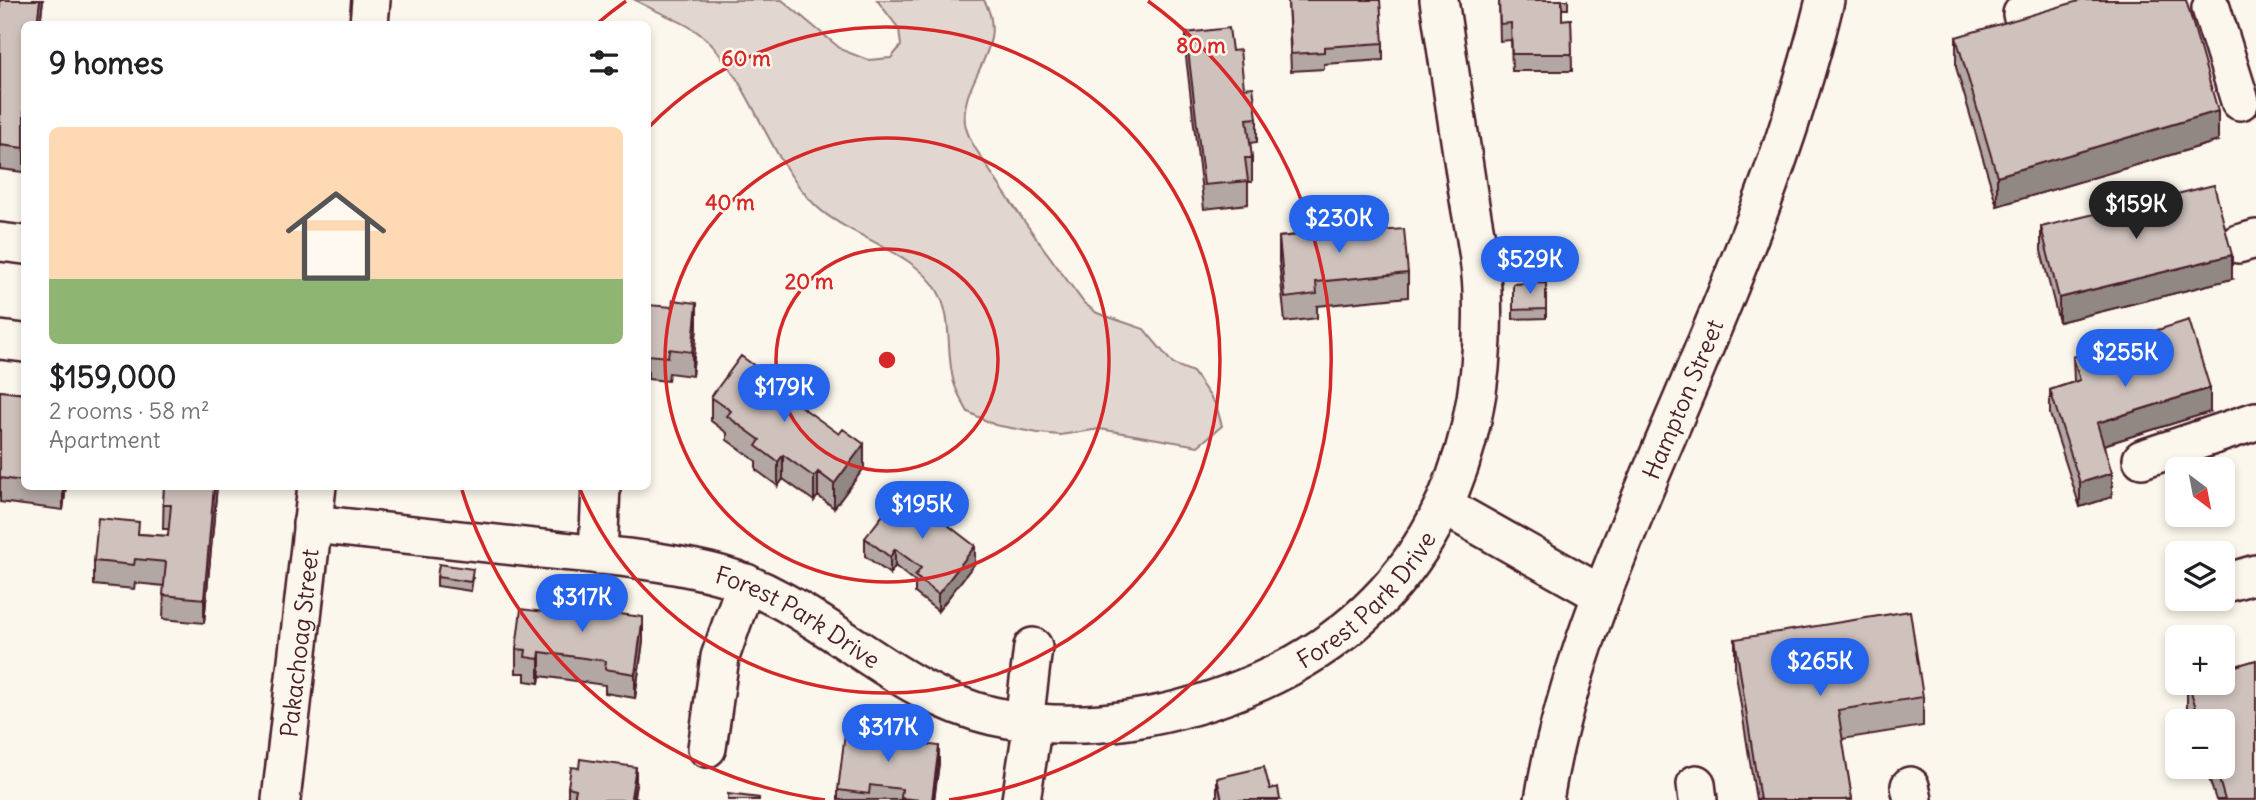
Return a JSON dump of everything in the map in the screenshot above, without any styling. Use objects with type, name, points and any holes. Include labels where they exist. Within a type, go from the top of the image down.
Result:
[{"type":"street","points":[[369,21],[371,0]]},
{"type":"street","name":"Forest Park Drive","points":[[313,524],[598,555],[712,572],[746,583],[778,599],[881,666],[950,702],[985,715],[1029,723],[1079,726],[1163,714],[1239,691],[1272,676],[1331,641],[1380,598],[1420,550],[1446,507],[1460,472],[1477,399],[1482,288],[1439,0]]},
{"type":"street","name":"Hampton Street","points":[[1544,800],[1560,724],[1602,595],[1772,175],[1808,69],[1825,0]]},
{"type":"street","points":[[2022,14],[2064,0]]},
{"type":"street","points":[[2218,3],[2240,101]]},
{"type":"street","points":[[0,242],[21,245]]},
{"type":"street","points":[[0,340],[21,343]]},
{"type":"street","points":[[2142,459],[2256,421]]},
{"type":"street","name":"Pakachoag Street","points":[[281,800],[317,490]]},
{"type":"street","points":[[598,555],[601,490]]},
{"type":"street","name":"Forest Park Drive","points":[[1446,507],[1602,595]]},
{"type":"street","points":[[2235,580],[2256,574]]},
{"type":"street","points":[[707,748],[720,657],[746,583]]},
{"type":"street","points":[[1021,800],[1033,647]]},
{"type":"shaded area","points":[[635,0],[782,0],[842,50],[868,60],[891,58],[901,46],[899,29],[877,0],[984,0],[991,17],[992,33],[965,107],[965,123],[972,142],[1012,205],[1084,303],[1097,313],[1144,329],[1173,364],[1193,372],[1216,405],[1222,426],[1198,446],[1100,429],[1060,435],[1038,433],[995,425],[968,412],[958,394],[951,371],[946,312],[937,290],[927,276],[897,254],[846,227],[816,206],[786,169],[740,84],[712,45],[685,24]]},
{"type":"building","points":[[0,0],[40,0],[37,21],[21,21],[21,148],[0,145]]},
{"type":"building","points":[[1288,0],[1380,0],[1383,43],[1324,47],[1324,52],[1291,54]]},
{"type":"building","points":[[1499,0],[1562,0],[1562,20],[1571,19],[1572,54],[1512,54],[1511,23],[1500,24]]},
{"type":"building","points":[[2082,0],[2186,0],[2218,111],[1997,176],[1956,37]]},
{"type":"building","points":[[1229,28],[1232,51],[1240,50],[1244,88],[1253,87],[1257,118],[1247,119],[1252,158],[1245,158],[1248,181],[1204,185],[1186,33]]},
{"type":"building","points":[[2214,185],[2232,255],[2059,298],[2041,227]]},
{"type":"building","points":[[1338,219],[1339,228],[1378,225],[1379,231],[1404,229],[1408,273],[1316,282],[1317,294],[1285,298],[1279,237],[1309,234],[1308,222]]},
{"type":"building","points":[[1546,283],[1546,309],[1513,310],[1513,284]]},
{"type":"building","points":[[673,300],[697,303],[692,352],[669,349],[668,357],[651,355],[651,305],[672,307]]},
{"type":"building","points":[[2189,320],[2210,388],[2097,423],[2112,473],[2080,483],[2050,390],[2080,380],[2073,357]]},
{"type":"building","points":[[741,356],[759,369],[756,374],[839,434],[843,429],[864,444],[834,484],[818,472],[814,477],[783,455],[778,462],[756,446],[760,440],[727,416],[731,411],[711,397]]},
{"type":"building","points":[[0,391],[21,394],[21,481],[0,478]]},
{"type":"building","points":[[164,490],[214,490],[204,599],[163,595],[166,562],[135,559],[134,565],[94,561],[98,518],[139,522],[138,534],[168,536],[171,505],[163,505]]},
{"type":"building","points":[[900,493],[922,511],[928,503],[953,522],[949,526],[975,546],[938,594],[915,576],[921,568],[895,549],[890,557],[865,538]]},
{"type":"building","points":[[439,564],[473,569],[471,582],[437,577]]},
{"type":"building","points":[[580,600],[612,605],[612,613],[643,617],[635,674],[605,669],[606,661],[540,652],[539,659],[525,657],[526,650],[516,649],[521,609],[544,612],[545,603],[579,608]]},
{"type":"building","points":[[1910,611],[1923,697],[1838,710],[1852,799],[1760,800],[1735,639]]},
{"type":"building","points":[[2256,660],[2256,800],[2225,800],[2219,779],[2235,779],[2235,709],[2196,709],[2192,695],[2235,695],[2235,666]]},
{"type":"building","points":[[877,728],[908,732],[906,742],[939,746],[932,800],[901,798],[902,789],[870,785],[869,794],[838,790],[845,733],[875,737]]},
{"type":"building","points":[[580,759],[636,767],[631,797],[640,800],[574,800],[576,789],[568,787],[571,767],[579,768]]},
{"type":"building","points":[[1264,767],[1270,789],[1278,787],[1280,800],[1222,800],[1217,778]]},
{"type":"building","points":[[728,794],[759,798],[759,800],[728,800]]}]
